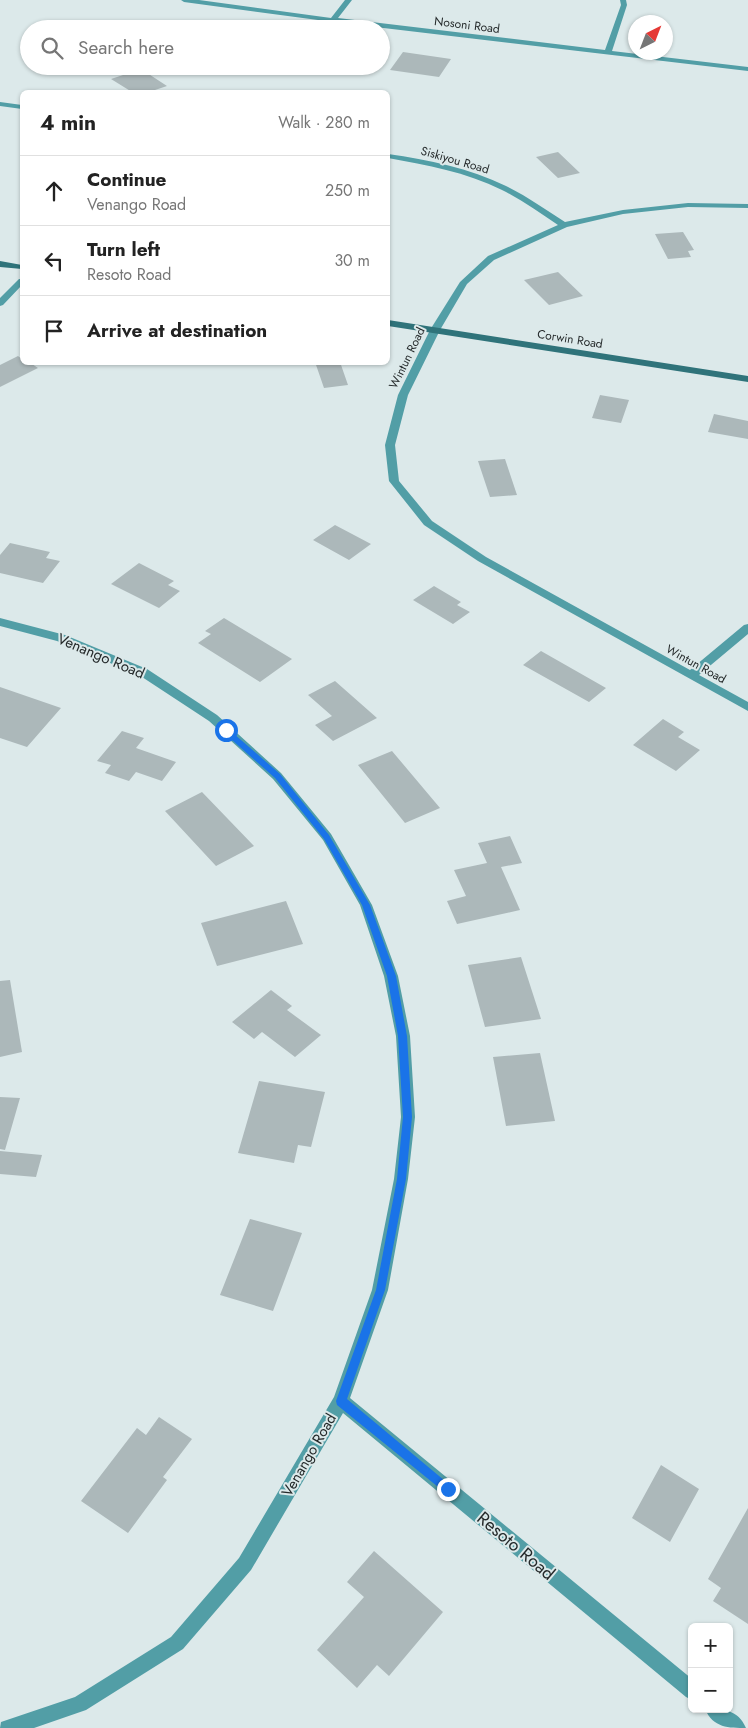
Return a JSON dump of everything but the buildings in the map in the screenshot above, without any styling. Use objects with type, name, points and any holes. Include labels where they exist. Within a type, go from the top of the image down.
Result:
[{"type":"main road","points":[[0,264],[20,267]]},
{"type":"main road","name":"Corwin Road","points":[[390,323],[748,379]]},
{"type":"street","name":"Nosoni Road","points":[[184,0],[333,20]]},
{"type":"street","points":[[333,20],[348,0]]},
{"type":"street","points":[[608,53],[624,5],[623,0]]},
{"type":"street","name":"Nosoni Road","points":[[390,27],[748,70]]},
{"type":"street","points":[[0,104],[20,107]]},
{"type":"street","name":"Siskiyou Road","points":[[390,156],[466,172],[495,184],[564,225]]},
{"type":"street","name":"Wintun Road","points":[[748,206],[679,206],[623,212],[564,225],[491,258],[464,282],[434,330],[403,394],[390,445],[394,481],[428,523],[482,559],[748,707]]},
{"type":"street","points":[[0,303],[20,284]]},
{"type":"street","name":"Venango Road","points":[[0,622],[61,638],[142,672],[213,718],[284,784],[327,837],[366,905],[391,976],[403,1036],[408,1117],[401,1179],[380,1290],[341,1401],[245,1564],[177,1643],[80,1704],[7,1728]]},
{"type":"street","points":[[691,675],[748,628]]},
{"type":"street","name":"Resoto Road","points":[[341,1401],[688,1688]]},
{"type":"street","points":[[719,1713],[737,1728]]},
{"type":"route","points":[[226,730],[277,776],[327,837],[366,905],[391,976],[403,1036],[408,1117],[401,1179],[380,1290],[341,1401],[448,1489]]}]
